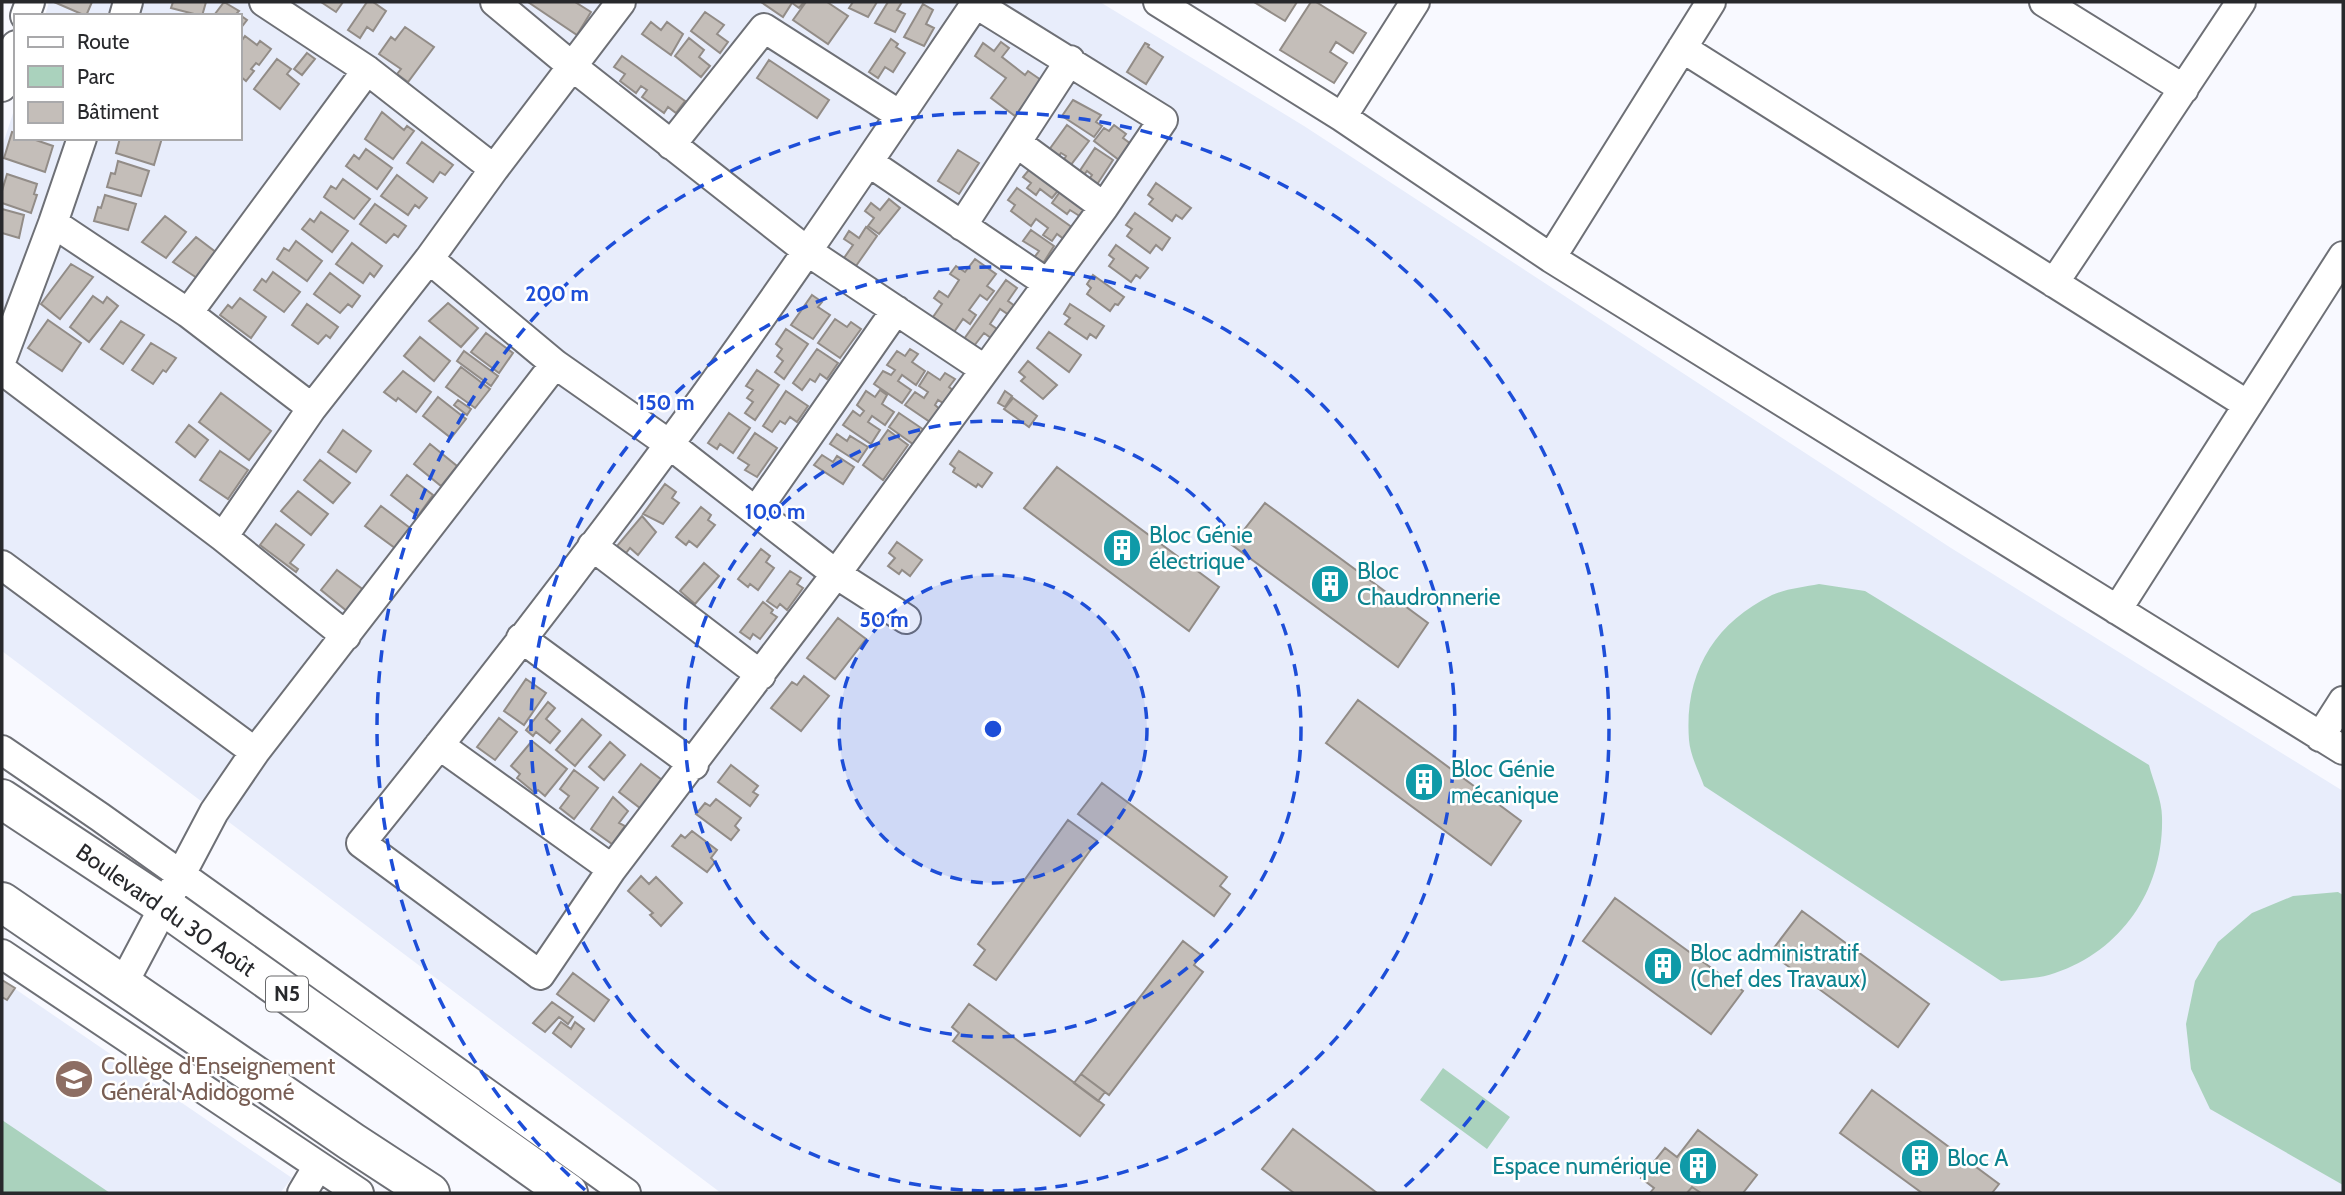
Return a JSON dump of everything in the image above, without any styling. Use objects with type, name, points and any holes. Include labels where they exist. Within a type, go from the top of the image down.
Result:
[{"type":"highway","name":"Boulevard du 30 Août","points":[[2,799],[172,891],[568,1193]]},
{"type":"highway","points":[[2,902],[430,1193]]},
{"type":"street","points":[[264,2],[367,70],[494,169]]},
{"type":"street","points":[[495,2],[573,67],[807,251],[984,369]]},
{"type":"street","points":[[223,537],[312,408],[429,259],[621,2]]},
{"type":"street","points":[[1158,2],[1342,117],[1551,258],[2332,743],[2343,701]]},
{"type":"street","points":[[1342,117],[1415,2]]},
{"type":"street","points":[[1551,258],[1711,2]]},
{"type":"street","points":[[2044,2],[2183,89]]},
{"type":"street","points":[[2054,283],[2241,2]]},
{"type":"street","points":[[975,3],[1163,120],[1104,207],[836,574],[694,765],[612,869],[540,975],[361,843],[593,546],[669,444],[870,163],[975,3]]},
{"type":"street","points":[[671,145],[764,29],[900,115]]},
{"type":"street","points":[[1682,48],[2248,405]]},
{"type":"street","points":[[2,87],[14,51]]},
{"type":"street","points":[[962,226],[1070,60]]},
{"type":"street","points":[[188,313],[367,70]]},
{"type":"street","points":[[2,359],[81,140]]},
{"type":"street","points":[[1017,143],[1104,207]]},
{"type":"street","points":[[870,163],[1047,283]]},
{"type":"street","points":[[53,223],[188,313],[312,408]]},
{"type":"street","points":[[2118,610],[2343,256]]},
{"type":"street","points":[[429,259],[555,364],[669,444],[836,574],[906,619]]},
{"type":"street","points":[[756,511],[896,310]]},
{"type":"street","points":[[123,984],[214,812],[255,752],[555,364]]},
{"type":"street","points":[[2,370],[223,537],[346,636]]},
{"type":"street","points":[[593,546],[761,675]]},
{"type":"street","points":[[2,565],[255,752]]},
{"type":"street","points":[[521,638],[694,765]]},
{"type":"street","points":[[439,745],[612,869]]},
{"type":"street","points":[[2,750],[172,891],[626,1193]]},
{"type":"street","points":[[2,954],[359,1193]]},
{"type":"street","points":[[302,1193],[318,1167]]},
{"type":"shaded area","points":[[49,2],[1100,2],[1304,126],[1951,548],[2343,791],[2343,1193],[721,1193],[2,651],[2,147],[14,110],[14,140],[242,140],[242,14],[46,14]]},
{"type":"shaded area","name":"Collège d'Enseignement Général Adidogomé","points":[[2,980],[292,1178],[280,1193],[2,1193]]},
{"type":"green space","points":[[1819,584],[1865,591],[2149,765],[2162,811],[2161,843],[2156,868],[2135,913],[2101,949],[2079,963],[2055,973],[2001,981],[1704,786],[1690,746],[1689,716],[1692,694],[1706,654],[1718,636],[1751,607],[1777,593]]},
{"type":"green space","points":[[2338,892],[2343,895],[2343,1185],[2210,1109],[2191,1069],[2186,1024],[2195,981],[2218,942],[2252,913],[2293,896]]},
{"type":"green space","points":[[1443,1068],[1510,1117],[1487,1149],[1420,1100]]},
{"type":"green space","points":[[2,1120],[110,1193],[2,1193]]},
{"type":"building","points":[[54,2],[92,2],[87,14]]},
{"type":"building","points":[[173,2],[206,2],[203,14],[171,8]]},
{"type":"building","points":[[224,2],[239,11],[238,14],[215,14]]},
{"type":"building","points":[[321,2],[343,2],[336,12]]},
{"type":"building","points":[[367,2],[373,2],[386,11],[373,31],[367,27],[360,38],[348,30]]},
{"type":"building","points":[[528,2],[575,2],[591,12],[577,35]]},
{"type":"building","points":[[761,2],[804,2],[799,8],[792,3],[783,17]]},
{"type":"building","points":[[806,2],[827,2],[848,16],[828,44],[793,20]]},
{"type":"building","points":[[853,2],[877,2],[868,17],[849,8]]},
{"type":"building","points":[[888,2],[902,2],[897,10],[905,14],[895,32],[875,23]]},
{"type":"building","points":[[1254,2],[1297,2],[1285,21]]},
{"type":"building","points":[[1311,2],[1316,2],[1366,33],[1353,53],[1336,42],[1330,52],[1347,63],[1334,83],[1280,50]]},
{"type":"building","points":[[923,4],[933,10],[926,24],[934,28],[924,46],[904,37]]},
{"type":"building","points":[[705,12],[724,25],[717,34],[728,42],[720,53],[691,31]]},
{"type":"building","points":[[651,22],[661,30],[667,22],[683,34],[671,55],[642,34]]},
{"type":"building","points":[[405,27],[434,47],[408,82],[397,74],[401,69],[379,54],[391,37],[395,40]]},
{"type":"building","points":[[245,36],[257,45],[260,41],[271,49],[259,65],[256,63],[251,69],[254,71],[246,81],[242,78],[242,40]]},
{"type":"building","points":[[689,38],[704,50],[699,57],[710,66],[701,77],[675,56]]},
{"type":"building","points":[[891,39],[898,44],[896,47],[905,53],[893,72],[885,67],[878,78],[869,72]]},
{"type":"building","points":[[1001,42],[1009,48],[1002,57],[1025,75],[1028,71],[1041,80],[1015,116],[991,98],[1006,78],[975,56],[983,43],[994,51]]},
{"type":"building","points":[[1145,43],[1163,57],[1146,84],[1127,72]]},
{"type":"building","points":[[307,53],[315,59],[302,75],[294,69]]},
{"type":"building","points":[[622,56],[685,101],[676,113],[668,107],[664,113],[642,97],[647,90],[641,86],[636,93],[620,81],[625,74],[614,67]]},
{"type":"building","points":[[277,59],[291,69],[287,74],[299,84],[280,109],[254,89]]},
{"type":"building","points":[[769,60],[829,100],[817,118],[757,78]]},
{"type":"building","points":[[1073,100],[1101,115],[1096,122],[1102,126],[1094,137],[1062,116]]},
{"type":"building","points":[[382,112],[404,130],[407,126],[414,131],[393,159],[365,139]]},
{"type":"building","points":[[1067,125],[1089,141],[1070,166],[1063,161],[1066,156],[1061,153],[1055,161],[1046,154]]},
{"type":"building","points":[[1114,125],[1126,134],[1123,138],[1135,147],[1123,163],[1094,141],[1104,128],[1109,131]]},
{"type":"building","points":[[12,132],[14,140],[36,140],[53,146],[45,172],[4,158]]},
{"type":"building","points":[[119,140],[161,140],[154,165],[116,153]]},
{"type":"building","points":[[422,142],[453,165],[445,175],[440,172],[433,182],[407,163]]},
{"type":"building","points":[[1095,148],[1113,160],[1096,186],[1088,181],[1092,175],[1087,171],[1084,175],[1079,172]]},
{"type":"building","points":[[366,149],[392,168],[377,189],[346,166],[354,155],[359,159]]},
{"type":"building","points":[[958,150],[979,163],[959,194],[938,181]]},
{"type":"building","points":[[118,161],[149,171],[141,196],[107,187],[111,173],[115,174]]},
{"type":"building","points":[[1033,165],[1061,187],[1052,198],[1040,189],[1036,195],[1027,188],[1031,183],[1023,177]]},
{"type":"building","points":[[7,174],[37,184],[34,194],[37,195],[31,213],[2,203]]},
{"type":"building","points":[[397,175],[427,198],[419,208],[415,205],[408,215],[381,196]]},
{"type":"building","points":[[343,179],[370,199],[354,219],[324,197],[331,186],[336,189]]},
{"type":"building","points":[[1156,183],[1191,208],[1182,219],[1176,215],[1172,221],[1149,204],[1153,199],[1148,195]]},
{"type":"building","points":[[1017,188],[1073,228],[1065,240],[1057,234],[1052,241],[1043,235],[1048,228],[1036,219],[1031,226],[1011,211],[1015,205],[1008,200]]},
{"type":"building","points":[[1062,189],[1087,208],[1081,217],[1070,210],[1067,214],[1052,203]]},
{"type":"building","points":[[105,195],[136,204],[128,230],[94,221]]},
{"type":"building","points":[[889,199],[900,208],[879,234],[868,226],[874,218],[865,211],[871,203],[880,210]]},
{"type":"building","points":[[375,204],[406,226],[398,237],[394,234],[386,243],[360,224]]},
{"type":"building","points":[[2,209],[24,215],[19,238],[2,233]]},
{"type":"building","points":[[321,212],[348,231],[332,252],[302,229],[310,219],[314,222]]},
{"type":"building","points":[[1135,213],[1170,238],[1162,250],[1156,245],[1150,253],[1127,236],[1132,229],[1126,225]]},
{"type":"building","points":[[165,216],[186,232],[166,258],[142,242]]},
{"type":"building","points":[[866,227],[877,236],[856,266],[844,258],[853,245],[844,239],[849,231],[859,238]]},
{"type":"building","points":[[1031,230],[1054,246],[1042,265],[1033,259],[1039,251],[1023,241]]},
{"type":"building","points":[[196,237],[217,253],[197,278],[173,262]]},
{"type":"building","points":[[296,241],[322,261],[307,281],[277,259],[284,248],[289,251]]},
{"type":"building","points":[[352,243],[382,266],[374,277],[370,273],[363,283],[336,264]]},
{"type":"building","points":[[1116,245],[1148,268],[1140,278],[1136,275],[1131,282],[1109,266],[1114,259],[1109,255]]},
{"type":"building","points":[[975,259],[996,274],[987,286],[994,291],[987,300],[980,295],[969,310],[976,315],[970,324],[963,319],[954,332],[933,317],[942,304],[934,298],[939,291],[948,297],[959,280],[950,274],[956,266],[965,272]]},
{"type":"building","points":[[71,264],[93,277],[60,319],[41,304]]},
{"type":"building","points":[[273,272],[300,292],[284,312],[254,290],[262,279],[266,282]]},
{"type":"building","points":[[330,273],[360,296],[352,307],[348,304],[340,313],[314,294]]},
{"type":"building","points":[[1093,275],[1124,297],[1110,311],[1087,294],[1091,288],[1087,284]]},
{"type":"building","points":[[1006,280],[1017,288],[1008,301],[1015,306],[1009,315],[1000,309],[990,324],[997,329],[991,338],[984,333],[974,346],[964,339]]},
{"type":"building","points":[[812,295],[822,302],[818,307],[830,315],[813,339],[791,325]]},
{"type":"building","points":[[93,296],[103,303],[107,297],[118,306],[89,342],[70,327]]},
{"type":"building","points":[[240,298],[266,317],[251,338],[220,315],[228,305],[232,308]]},
{"type":"building","points":[[448,303],[478,328],[461,347],[429,321]]},
{"type":"building","points":[[307,304],[338,327],[330,338],[326,335],[318,344],[292,325]]},
{"type":"building","points":[[1070,304],[1104,326],[1096,338],[1090,334],[1087,339],[1065,324],[1070,318],[1064,314]]},
{"type":"building","points":[[835,319],[847,327],[851,322],[861,329],[840,358],[818,343]]},
{"type":"building","points":[[48,320],[81,343],[62,371],[28,348]]},
{"type":"building","points":[[121,321],[144,335],[123,364],[101,349]]},
{"type":"building","points":[[786,329],[808,344],[784,379],[775,372],[783,361],[777,356],[782,349],[776,344]]},
{"type":"building","points":[[1049,332],[1081,355],[1069,372],[1037,348]]},
{"type":"building","points":[[486,333],[513,353],[499,373],[471,352]]},
{"type":"building","points":[[420,337],[450,361],[434,381],[404,356]]},
{"type":"building","points":[[151,343],[176,358],[153,384],[132,370]]},
{"type":"building","points":[[817,349],[838,363],[827,379],[820,374],[815,382],[810,379],[802,390],[793,383]]},
{"type":"building","points":[[910,349],[918,354],[912,362],[925,371],[916,385],[902,375],[898,381],[911,390],[902,403],[874,384],[883,371],[891,375],[895,370],[887,365],[897,351],[905,356]]},
{"type":"building","points":[[464,351],[498,376],[491,386],[457,361]]},
{"type":"building","points":[[1028,361],[1057,385],[1043,399],[1021,381],[1025,377],[1019,372]]},
{"type":"building","points":[[461,367],[490,389],[475,408],[446,387]]},
{"type":"building","points":[[757,370],[779,385],[755,420],[745,413],[753,402],[747,398],[753,390],[746,386]]},
{"type":"building","points":[[403,371],[431,392],[416,412],[398,398],[396,401],[384,392]]},
{"type":"building","points":[[928,372],[940,380],[945,373],[955,379],[949,387],[955,392],[946,405],[938,400],[935,405],[942,411],[933,424],[905,405],[915,392],[924,398],[928,392],[919,386]]},
{"type":"building","points":[[880,390],[887,395],[882,404],[894,412],[885,425],[872,416],[868,422],[880,430],[871,444],[843,425],[853,411],[860,416],[864,411],[857,405],[866,391],[875,397]]},
{"type":"building","points":[[786,391],[808,406],[797,422],[790,417],[785,424],[780,421],[772,432],[763,426]]},
{"type":"building","points":[[1005,391],[1012,396],[1005,407],[998,403]]},
{"type":"building","points":[[221,393],[271,431],[249,460],[199,422]]},
{"type":"building","points":[[438,397],[466,419],[451,438],[423,416]]},
{"type":"building","points":[[1013,398],[1037,416],[1029,427],[1004,409]]},
{"type":"building","points":[[458,400],[471,409],[467,415],[454,405]]},
{"type":"building","points":[[729,413],[750,428],[733,453],[720,444],[717,449],[708,443]]},
{"type":"building","points":[[899,413],[927,432],[917,447],[889,427]]},
{"type":"building","points":[[189,425],[208,440],[195,457],[176,442]]},
{"type":"building","points":[[343,430],[371,451],[356,472],[328,452]]},
{"type":"building","points":[[888,430],[908,445],[883,480],[863,465]]},
{"type":"building","points":[[755,433],[777,448],[757,477],[745,470],[749,465],[738,458]]},
{"type":"building","points":[[837,434],[847,441],[850,436],[868,447],[858,462],[830,444]]},
{"type":"building","points":[[430,444],[457,466],[441,486],[414,464]]},
{"type":"building","points":[[220,451],[248,470],[228,499],[200,480]]},
{"type":"building","points":[[959,451],[992,473],[982,487],[978,484],[976,487],[953,472],[955,468],[950,464]]},
{"type":"building","points":[[822,455],[833,462],[837,456],[854,467],[843,484],[814,465]]},
{"type":"building","points":[[320,460],[350,483],[333,503],[304,480]]},
{"type":"building","name":"Bloc Génie électrique","points":[[1057,467],[1219,587],[1189,631],[1024,508]]},
{"type":"building","points":[[407,475],[433,495],[418,516],[391,495]]},
{"type":"building","points":[[665,484],[676,492],[672,498],[679,503],[663,524],[643,514]]},
{"type":"building","points":[[298,491],[328,514],[311,535],[281,511]]},
{"type":"building","name":"Bloc Chaudronnerie","points":[[1265,503],[1428,623],[1398,667],[1232,545]]},
{"type":"building","points":[[381,506],[410,528],[395,548],[365,526]]},
{"type":"building","points":[[701,507],[711,515],[708,520],[715,525],[697,547],[689,541],[686,545],[676,537]]},
{"type":"building","points":[[642,516],[656,532],[638,555],[630,548],[626,553],[617,546]]},
{"type":"building","points":[[276,524],[304,545],[290,563],[298,569],[296,572],[260,545]]},
{"type":"building","points":[[897,542],[922,560],[910,576],[902,570],[899,574],[888,566],[895,558],[889,553]]},
{"type":"building","points":[[761,549],[770,556],[766,562],[774,568],[758,590],[750,584],[748,587],[738,579]]},
{"type":"building","points":[[704,563],[719,576],[695,604],[680,591]]},
{"type":"building","points":[[337,570],[365,591],[348,612],[321,590]]},
{"type":"building","points":[[790,571],[801,578],[797,584],[803,588],[787,610],[780,604],[777,608],[767,601]]},
{"type":"building","points":[[763,602],[777,617],[760,639],[753,634],[750,639],[740,632]]},
{"type":"building","points":[[838,618],[866,639],[835,679],[807,658]]},
{"type":"building","points":[[804,676],[829,696],[801,731],[771,708],[792,682],[797,685]]},
{"type":"building","points":[[526,679],[546,693],[524,725],[504,711]]},
{"type":"building","name":"Bloc Génie mécanique","points":[[1358,700],[1521,821],[1491,865],[1326,743]]},
{"type":"building","points":[[548,702],[555,708],[546,719],[560,731],[550,743],[536,732],[533,736],[526,730]]},
{"type":"building","points":[[499,718],[517,732],[495,760],[477,747]]},
{"type":"building","points":[[582,719],[601,735],[575,766],[556,750]]},
{"type":"building","points":[[532,741],[567,769],[545,796],[538,790],[535,793],[517,778],[520,774],[511,766]]},
{"type":"building","points":[[610,742],[625,755],[604,780],[589,767]]},
{"type":"building","points":[[641,764],[662,780],[640,808],[619,792]]},
{"type":"building","points":[[731,765],[758,786],[753,792],[758,795],[750,806],[718,782]]},
{"type":"building","points":[[574,770],[598,788],[574,819],[560,808],[569,796],[560,789]]},
{"type":"building","points":[[1102,783],[1227,877],[1220,886],[1230,894],[1214,916],[1078,814]]},
{"type":"building","points":[[613,797],[628,811],[619,823],[625,826],[612,844],[591,829]]},
{"type":"building","points":[[716,799],[741,818],[735,826],[739,830],[731,840],[696,814],[705,803],[710,806]]},
{"type":"building","points":[[1068,820],[1097,841],[996,980],[974,965],[985,950],[978,944]]},
{"type":"building","points":[[692,831],[717,850],[711,858],[715,862],[707,872],[672,846],[681,835],[685,838]]},
{"type":"building","points":[[641,876],[649,884],[656,877],[682,903],[661,926],[650,915],[653,913],[628,891]]},
{"type":"building","name":"Bloc administratif (Chef des Travaux)","points":[[1615,898],[1743,991],[1711,1034],[1583,941]]},
{"type":"building","points":[[1802,911],[1929,1004],[1898,1047],[1770,953]]},
{"type":"building","points":[[1183,941],[1201,955],[1194,965],[1203,972],[1109,1095],[1081,1074]]},
{"type":"building","points":[[573,973],[609,1000],[594,1021],[557,994]]},
{"type":"building","points":[[2,980],[15,988],[7,1000],[2,997]]},
{"type":"building","points":[[552,1002],[573,1017],[568,1024],[559,1017],[545,1032],[533,1023]]},
{"type":"building","points":[[969,1004],[1104,1105],[1080,1136],[953,1041],[959,1033],[952,1027]]},
{"type":"building","points":[[561,1022],[571,1029],[575,1022],[584,1029],[571,1047],[553,1033]]},
{"type":"building","points":[[1081,1074],[1105,1092],[1098,1101],[1074,1083]]},
{"type":"building","name":"Bloc A","points":[[1872,1090],[1999,1184],[1992,1193],[1922,1193],[1840,1133]]},
{"type":"building","points":[[1293,1129],[1377,1193],[1294,1193],[1262,1169]]},
{"type":"building","name":"Espace numérique","points":[[1698,1130],[1757,1175],[1743,1193],[1701,1193],[1692,1187],[1687,1193],[1650,1193],[1654,1188],[1641,1178],[1665,1148],[1677,1157]]},
{"type":"building","name":"Espace numérique","points":[[1698,1130],[1757,1175],[1743,1193],[1650,1193],[1654,1188],[1641,1178],[1665,1148],[1677,1157]]},
{"type":"place","name":"Bloc Génie électrique","points":[[1122,548]]},
{"type":"place","name":"Bloc Chaudronnerie","points":[[1330,584]]},
{"type":"place","name":"Bloc Génie mécanique","points":[[1424,782]]},
{"type":"place","name":"Bloc administratif (Chef des Travaux)","points":[[1663,966]]},
{"type":"place","name":"Collège d'Enseignement Général Adidogomé","points":[[74,1079]]},
{"type":"place","name":"Bloc A","points":[[1920,1158]]},
{"type":"place","name":"Espace numérique","points":[[1698,1166]]}]
